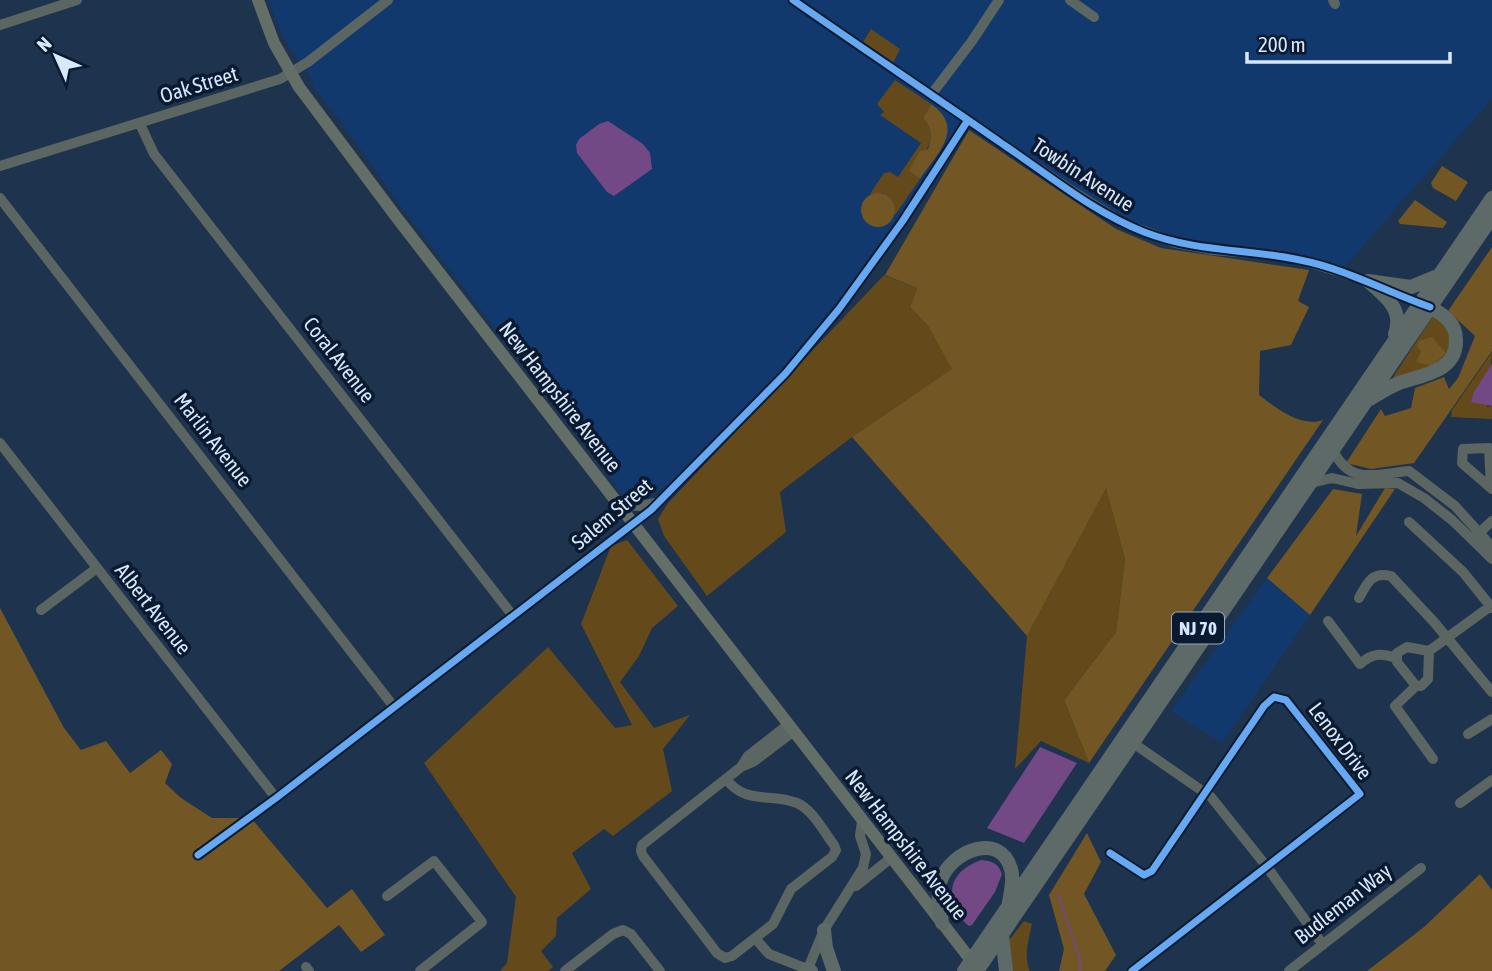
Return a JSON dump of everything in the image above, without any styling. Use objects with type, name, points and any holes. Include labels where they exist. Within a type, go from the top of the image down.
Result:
[{"type":"highway","name":"NJ 70","points":[[974,969],[1002,935],[1366,401],[1425,305],[1440,275],[1492,198]]},
{"type":"highway","name":"NJ 70","points":[[974,969],[1007,907],[1388,349],[1492,217]]},
{"type":"highway","points":[[1368,281],[1411,287],[1440,275]]},
{"type":"highway","points":[[1368,281],[1392,303],[1398,314],[1396,330],[1388,349]]},
{"type":"highway","points":[[1366,401],[1399,383],[1440,369],[1451,358],[1456,348],[1455,331],[1447,317],[1425,305]]},
{"type":"highway","points":[[942,923],[940,881],[949,865],[972,849],[992,850],[1008,862],[1012,874],[1007,907]]},
{"type":"highway","points":[[824,930],[826,948],[834,971]]},
{"type":"highway","points":[[1002,935],[1006,971]]},
{"type":"main road","name":"New Hampshire Avenue","points":[[258,0],[271,36],[290,73],[397,218],[942,923],[974,969]]},
{"type":"street","points":[[0,25],[77,0]]},
{"type":"street","name":"Oak Street","points":[[0,166],[265,85],[316,57],[388,0]]},
{"type":"street","name":"Towbin Avenue","points":[[793,0],[1102,211],[1143,231],[1175,243],[1304,261],[1368,281],[1425,305]]},
{"type":"street","points":[[931,95],[999,0]]},
{"type":"street","points":[[1070,0],[1094,17]]},
{"type":"street","name":"Salem Street","points":[[198,855],[633,524],[655,503],[785,374],[839,309],[902,222],[968,120]]},
{"type":"street","name":"Coral Avenue","points":[[140,124],[146,140],[163,164],[513,616]]},
{"type":"street","name":"Marlin Avenue","points":[[0,198],[394,707]]},
{"type":"street","name":"Albert Avenue","points":[[0,443],[276,798]]},
{"type":"street","points":[[1333,450],[1339,463],[1354,474],[1377,476],[1409,471],[1455,506],[1492,559]]},
{"type":"street","points":[[1310,483],[1332,478],[1358,484],[1398,484],[1424,498],[1492,547]]},
{"type":"street","name":"Salem Street","points":[[619,505],[640,506],[655,503]]},
{"type":"street","points":[[1477,535],[1492,521]]},
{"type":"street","points":[[1396,658],[1396,653],[1407,647],[1429,651],[1491,607],[1463,572],[1409,522]]},
{"type":"street","points":[[41,610],[97,568]]},
{"type":"street","points":[[1359,598],[1373,576],[1391,576],[1492,692]]},
{"type":"street","points":[[1328,621],[1360,664],[1374,655],[1384,654],[1396,658],[1416,686]]},
{"type":"street","points":[[1429,651],[1428,679],[1421,686],[1416,686],[1395,706],[1433,759]]},
{"type":"street","name":"Lenox Drive","points":[[1110,853],[1144,875],[1148,874],[1268,701],[1277,697],[1286,700],[1360,794],[1132,971]]},
{"type":"street","points":[[1468,734],[1492,719]]},
{"type":"street","points":[[726,779],[742,794],[796,803],[805,808],[836,849],[832,857],[791,889],[773,924],[730,957],[722,957],[640,851],[644,842],[741,767],[753,762],[792,728]]},
{"type":"street","points":[[1133,743],[1206,793],[1267,867],[1324,945]]},
{"type":"street","points":[[1460,803],[1492,780]]},
{"type":"street","points":[[755,938],[769,954],[808,971],[824,930],[865,861],[866,854],[860,836],[862,821]]},
{"type":"street","points":[[847,892],[891,858]]},
{"type":"street","points":[[387,896],[434,861],[482,922],[420,971]]},
{"type":"street","name":"Budleman Way","points":[[1289,971],[1421,868]]},
{"type":"street","points":[[565,971],[615,932],[623,930],[631,934],[660,971]]},
{"type":"shaded area","points":[[268,0],[1492,0],[1492,99],[1340,272],[1304,261],[1213,250],[1143,231],[968,120],[839,309],[689,470],[646,500],[635,502],[625,497],[406,213],[315,89],[311,78],[283,38]]},
{"type":"shaded area","points":[[871,29],[900,49],[893,63],[863,42]]},
{"type":"shaded area","points":[[895,80],[931,104],[923,118],[931,133],[928,146],[909,171],[920,179],[895,215],[894,203],[883,193],[870,194],[884,173],[890,172],[898,177],[921,143],[880,115],[884,112],[877,104]]},
{"type":"shaded area","points":[[931,104],[941,113],[947,132],[940,151],[920,179],[909,171],[919,152],[928,149],[930,144],[930,132],[923,118]]},
{"type":"shaded area","points":[[608,121],[643,144],[650,153],[652,169],[614,196],[607,192],[577,153],[576,145],[579,139],[599,124]]},
{"type":"shaded area","points":[[969,130],[1116,229],[1161,248],[1309,270],[1298,301],[1309,307],[1291,345],[1260,351],[1259,395],[1298,419],[1315,422],[1323,420],[1089,763],[1064,700],[1116,632],[1125,559],[1106,488],[1027,636],[852,437],[952,369],[928,326],[910,307],[917,288],[885,275]]},
{"type":"shaded area","points":[[1442,166],[1468,182],[1456,201],[1433,188],[1431,183]]},
{"type":"shaded area","points":[[878,193],[890,198],[895,210],[890,222],[878,227],[866,222],[861,210],[866,198]]},
{"type":"shaded area","points":[[1415,200],[1447,222],[1443,228],[1400,224],[1398,221]]},
{"type":"shaded area","points":[[1492,247],[1492,351],[1414,463],[1371,469],[1346,463],[1381,409],[1385,416],[1411,408],[1415,388],[1444,377],[1449,389],[1458,378],[1475,336],[1448,311]]},
{"type":"shaded area","points":[[884,275],[917,288],[910,307],[928,326],[953,369],[852,437],[780,492],[786,532],[707,596],[664,536],[658,519],[668,503]]},
{"type":"shaded area","points":[[1433,316],[1447,326],[1451,346],[1440,363],[1396,379],[1393,377]]},
{"type":"shaded area","points":[[1432,337],[1446,353],[1432,366],[1416,362],[1421,352],[1417,346],[1419,341]]},
{"type":"shaded area","points":[[1492,352],[1487,407],[1492,406],[1492,419],[1451,417],[1452,410]]},
{"type":"shaded area","points":[[1492,364],[1492,406],[1471,402],[1474,392]]},
{"type":"shaded area","points":[[1106,487],[1125,559],[1116,632],[1064,700],[1089,763],[1041,741],[1015,769],[1027,636]]},
{"type":"shaded area","points":[[1385,488],[1395,489],[1310,615],[1267,578],[1333,489],[1362,494],[1356,536]]},
{"type":"shaded area","points":[[627,540],[678,606],[652,628],[639,656],[620,682],[654,728],[690,715],[663,749],[672,791],[613,836],[604,829],[572,853],[591,889],[557,918],[556,936],[541,951],[553,967],[548,971],[500,971],[507,963],[516,897],[424,763],[548,647],[615,728],[632,725],[581,624],[611,546]]},
{"type":"shaded area","points":[[1267,578],[1310,615],[1222,743],[1171,711]]},
{"type":"shaded area","points":[[0,608],[64,728],[81,750],[106,741],[130,773],[161,750],[172,764],[165,783],[181,798],[212,818],[251,818],[327,908],[352,889],[385,935],[361,952],[339,925],[279,971],[0,971]]},
{"type":"shaded area","points":[[1040,747],[1077,763],[1024,843],[987,828]]},
{"type":"shaded area","points":[[1087,833],[1101,862],[1084,894],[1116,955],[1105,971],[1059,971],[1064,949],[1049,895]]},
{"type":"shaded area","points":[[981,860],[994,863],[1002,874],[995,892],[969,926],[956,907],[953,884],[966,867]]},
{"type":"shaded area","points":[[1480,874],[1492,890],[1492,971],[1367,971],[1424,927]]},
{"type":"shaded area","points":[[1024,921],[1032,924],[1027,953],[1030,971],[1010,971],[1006,944]]},
{"type":"waterway","points":[[1058,894],[1080,959],[1080,971]]},
{"type":"cycle path","points":[[793,0],[1072,192],[1125,224],[1184,244],[1280,256],[1317,264],[1430,307]]},
{"type":"cycle path","points":[[198,855],[651,510],[785,374],[839,309],[902,222],[968,120]]},
{"type":"cycle path","points":[[1110,853],[1144,875],[1152,871],[1264,706],[1274,697],[1286,700],[1360,794],[1132,971]]}]
